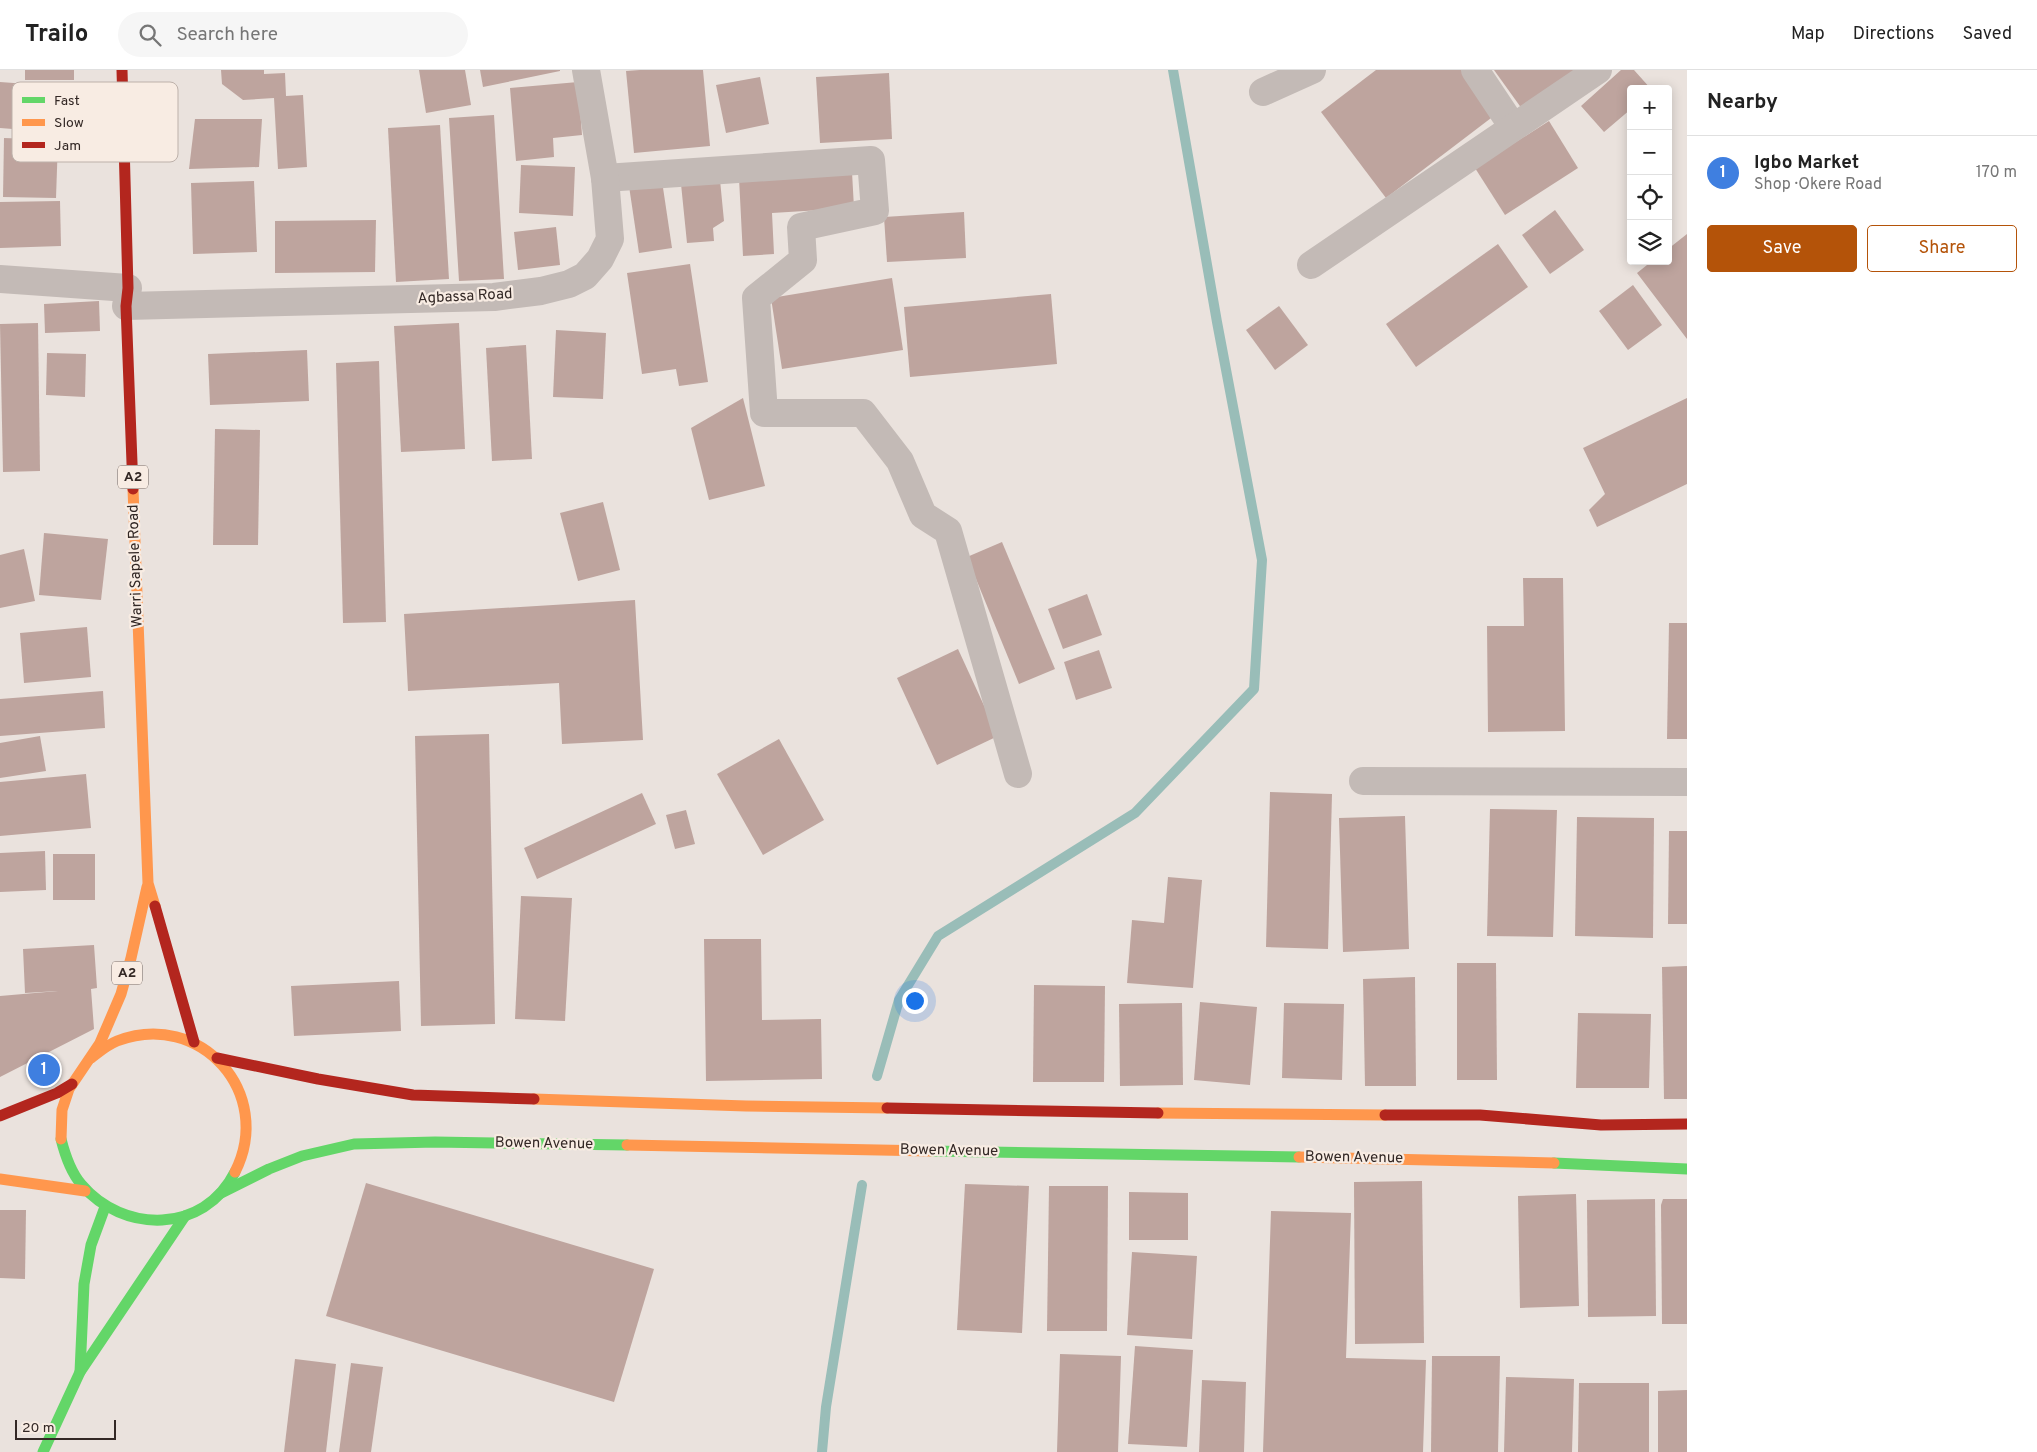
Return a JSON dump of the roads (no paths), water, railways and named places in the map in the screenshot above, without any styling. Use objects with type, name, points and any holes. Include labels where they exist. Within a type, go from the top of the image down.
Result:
[{"type":"main road","name":"Warri Sapele Road","points":[[124,162],[127,297],[148,883],[194,1042]]},
{"type":"main road","name":"Warri Sapele Road","points":[[91,1058],[108,1028],[125,980],[148,883]]},
{"type":"main road","points":[[168,1034],[194,1042],[217,1058],[228,1070],[240,1091],[247,1115],[248,1132],[240,1165],[232,1180],[221,1193],[204,1206],[185,1216],[165,1221],[144,1221],[124,1216],[105,1207],[85,1191],[70,1167],[61,1139],[62,1111],[72,1084],[91,1058],[114,1043],[140,1035],[168,1034]]},
{"type":"main road","points":[[217,1058],[318,1079],[413,1095],[746,1106],[1020,1109],[1198,1114],[1480,1115],[1601,1125],[1687,1124]]},
{"type":"main road","points":[[0,1116],[56,1093],[72,1084]]},
{"type":"main road","name":"Bowen Avenue","points":[[221,1193],[272,1167],[311,1153],[354,1144],[435,1142],[1476,1160],[1687,1170]]},
{"type":"main road","points":[[0,1179],[85,1191]]},
{"type":"main road","points":[[80,1372],[86,1274],[91,1245],[105,1207]]},
{"type":"main road","points":[[43,1452],[80,1372],[185,1216]]},
{"type":"street","name":"Agbassa Road","points":[[0,279],[127,297],[494,297],[541,291],[569,284],[586,276],[600,259],[610,239],[605,178],[586,70]]},
{"type":"street","points":[[1263,92],[1312,70]]},
{"type":"street","points":[[1475,70],[1514,128]]},
{"type":"street","points":[[1311,265],[1598,70]]},
{"type":"street","points":[[605,178],[871,160],[875,211],[801,227],[803,260],[756,298],[764,413],[863,413],[900,460],[923,515],[948,531],[1018,774]]},
{"type":"street","points":[[1363,781],[1687,782]]},
{"type":"waterway","points":[[877,1076],[899,1000],[938,936],[1135,813],[1254,689],[1262,560],[1217,322],[1173,70]]},
{"type":"waterway","points":[[822,1452],[826,1407],[862,1185]]},
{"type":"place","name":"Igbo Market","points":[[44,1070]]}]
